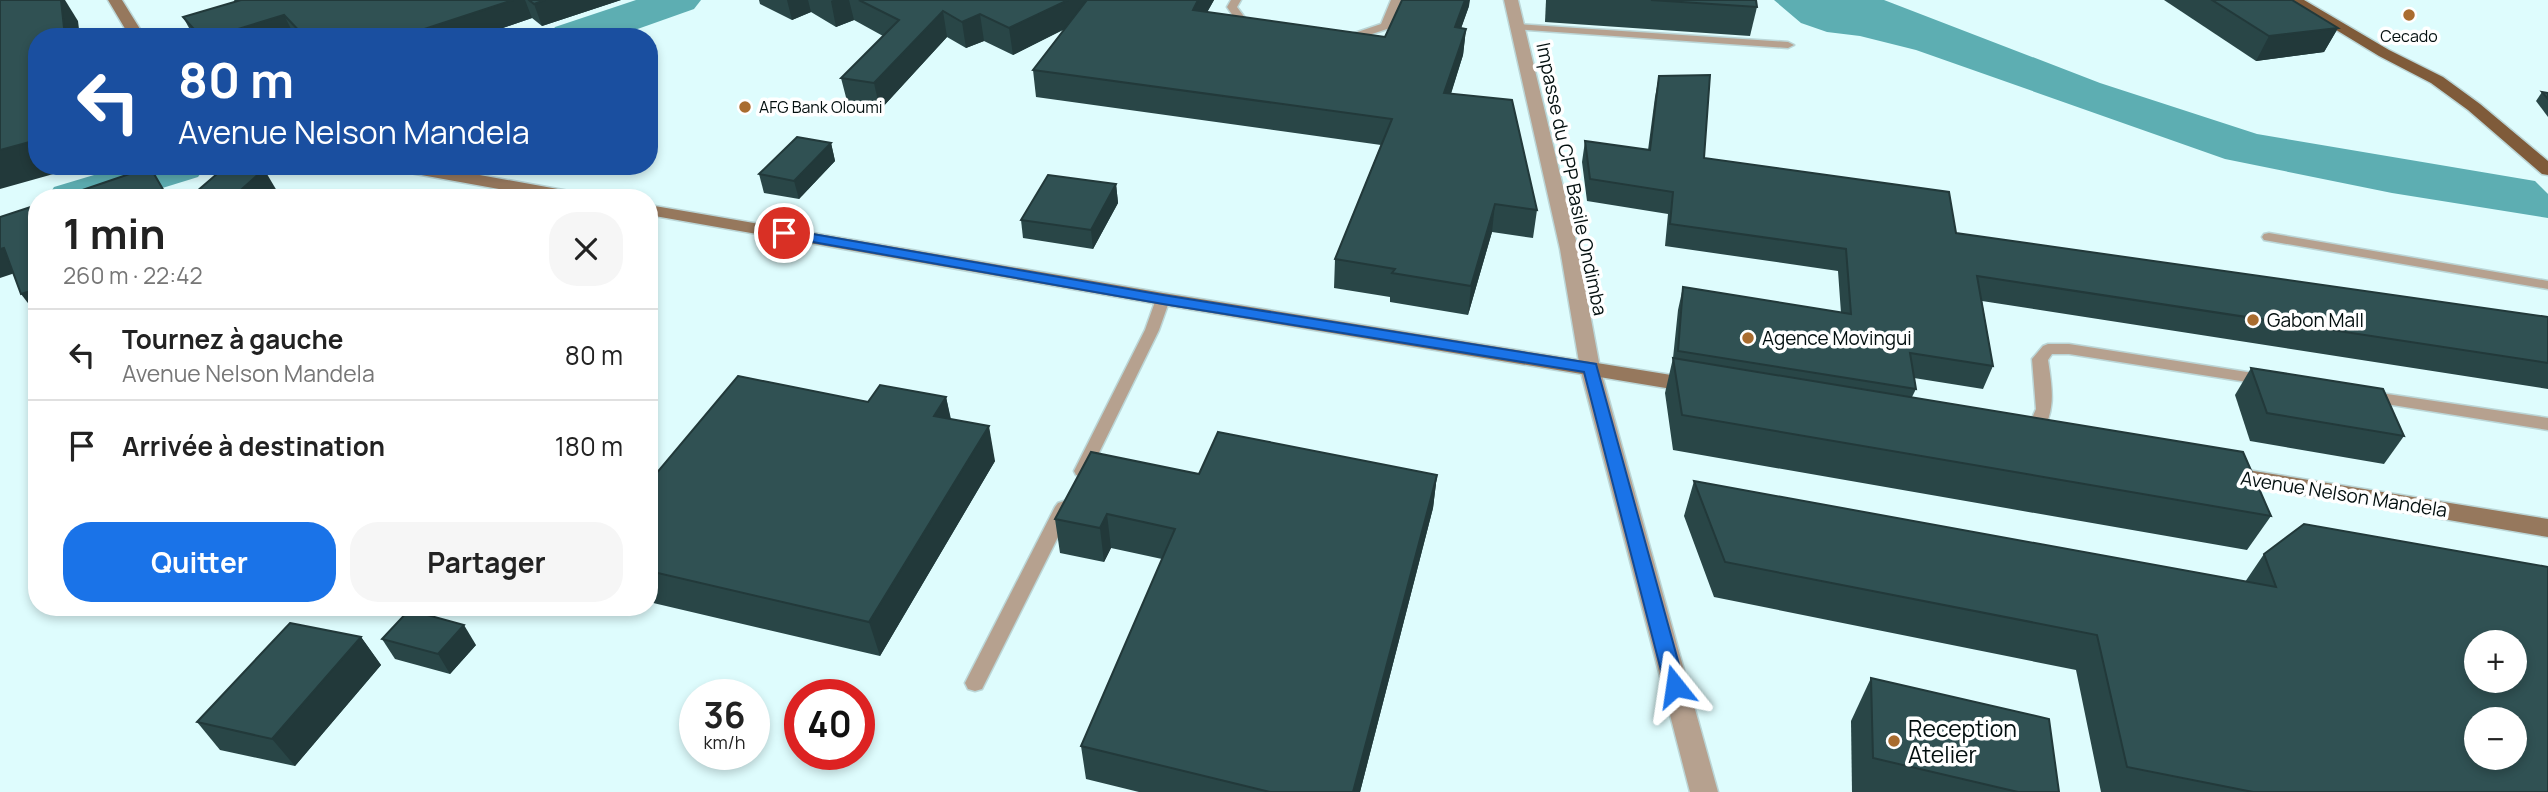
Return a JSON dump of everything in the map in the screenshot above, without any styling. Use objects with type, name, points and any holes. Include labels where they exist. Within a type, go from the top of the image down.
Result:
[{"type":"main road","points":[[115,0],[132,28]]},
{"type":"main road","points":[[2294,0],[2384,53],[2437,80]]},
{"type":"main road","points":[[2317,0],[2411,54],[2437,80],[2544,165]]},
{"type":"main road","points":[[451,175],[529,189]]},
{"type":"main road","points":[[658,212],[1163,299],[1714,388]]},
{"type":"main road","points":[[2022,440],[2056,446]]},
{"type":"main road","name":"Avenue Nelson Mandela","points":[[2206,471],[2548,528]]},
{"type":"street","name":"Impasse du CPP Basile Ondimba","points":[[1511,0],[1569,249],[1590,368],[1704,792]]},
{"type":"lane","points":[[1236,0],[1232,7],[1247,29],[1261,31]]},
{"type":"lane","points":[[1326,39],[1339,41],[1386,26],[1396,0]]},
{"type":"lane","points":[[1517,27],[1788,45]]},
{"type":"lane","points":[[2269,237],[2548,285]]},
{"type":"lane","points":[[975,683],[1152,330],[1163,299]]},
{"type":"lane","points":[[2022,440],[2042,422],[2045,402],[2040,359],[2048,349],[2070,349],[2288,383]]},
{"type":"lane","points":[[2357,394],[2548,424]]},
{"type":"water","points":[[1774,0],[1884,0],[2100,83],[2257,134],[2535,181],[2548,194],[2548,218],[2392,193],[2225,159],[1916,50],[1860,36],[1827,32],[1801,23]]},
{"type":"building","points":[[0,0],[61,0],[64,28],[28,28],[28,142],[0,150]]},
{"type":"building","points":[[241,0],[513,0],[427,28],[296,28],[284,15],[241,28],[193,28],[183,17]]},
{"type":"building","points":[[529,0],[545,0],[534,4]]},
{"type":"building","points":[[859,0],[1068,0],[1009,28],[980,14],[962,22],[943,11],[874,83],[841,78],[899,20]]},
{"type":"building","points":[[1087,0],[1198,0],[1193,10],[1385,37],[1402,0],[1465,0],[1455,27],[1466,29],[1444,93],[1512,100],[1537,210],[1495,204],[1471,286],[1392,273],[1395,269],[1335,259],[1392,119],[1033,70]]},
{"type":"building","points":[[1651,0],[1756,0],[1757,7]]},
{"type":"building","points":[[2212,0],[2292,0],[2338,28],[2269,36]]},
{"type":"building","points":[[1710,75],[1704,158],[1949,192],[1956,233],[2548,317],[2548,363],[1977,276],[1993,366],[1910,353],[1916,389],[1678,351],[1683,287],[1851,314],[1846,249],[1670,224],[1673,192],[1590,179],[1585,141],[1650,150],[1659,76]]},
{"type":"building","points":[[797,137],[831,143],[794,181],[759,174]]},
{"type":"building","points":[[127,175],[155,175],[163,189],[85,189]]},
{"type":"building","points":[[216,175],[257,175],[242,189],[199,189]]},
{"type":"building","points":[[1048,175],[1116,184],[1091,230],[1021,220]]},
{"type":"building","points":[[28,208],[28,292],[21,294],[4,248],[0,249],[0,217]]},
{"type":"building","points":[[1673,358],[2243,452],[2271,516],[1682,415]]},
{"type":"building","points":[[2251,368],[2383,389],[2404,436],[2267,413]]},
{"type":"building","points":[[738,376],[868,402],[880,385],[946,397],[934,416],[989,426],[869,622],[658,573],[658,471]]},
{"type":"building","points":[[1218,432],[1437,475],[1353,792],[1270,792],[1081,746],[1175,529],[1107,514],[1100,528],[1055,519],[1091,452],[1199,474]]},
{"type":"building","points":[[1694,481],[2276,587],[2264,554],[2304,524],[2548,567],[2548,792],[2253,792],[2127,767],[2097,635],[1725,562]]},
{"type":"building","points":[[403,616],[431,616],[464,625],[438,654],[382,639]]},
{"type":"building","points":[[290,623],[361,637],[272,739],[197,722]]},
{"type":"building","points":[[1871,678],[2049,719],[2059,792],[2018,792],[1873,758]]},
{"type":"waterway","points":[[597,28],[679,0]]},
{"type":"waterway","points":[[103,189],[150,175]]},
{"type":"place","name":"Cecado","points":[[2409,15]]},
{"type":"place","name":"AFG Bank Oloumi","points":[[745,107]]},
{"type":"place","name":"Gabon Mall","points":[[2253,320]]},
{"type":"place","name":"Agence Movingui","points":[[1748,338]]},
{"type":"place","name":"Reception Atelier","points":[[1894,741]]},
{"type":"route","points":[[784,233],[1163,299],[1590,368],[1675,686]]}]
